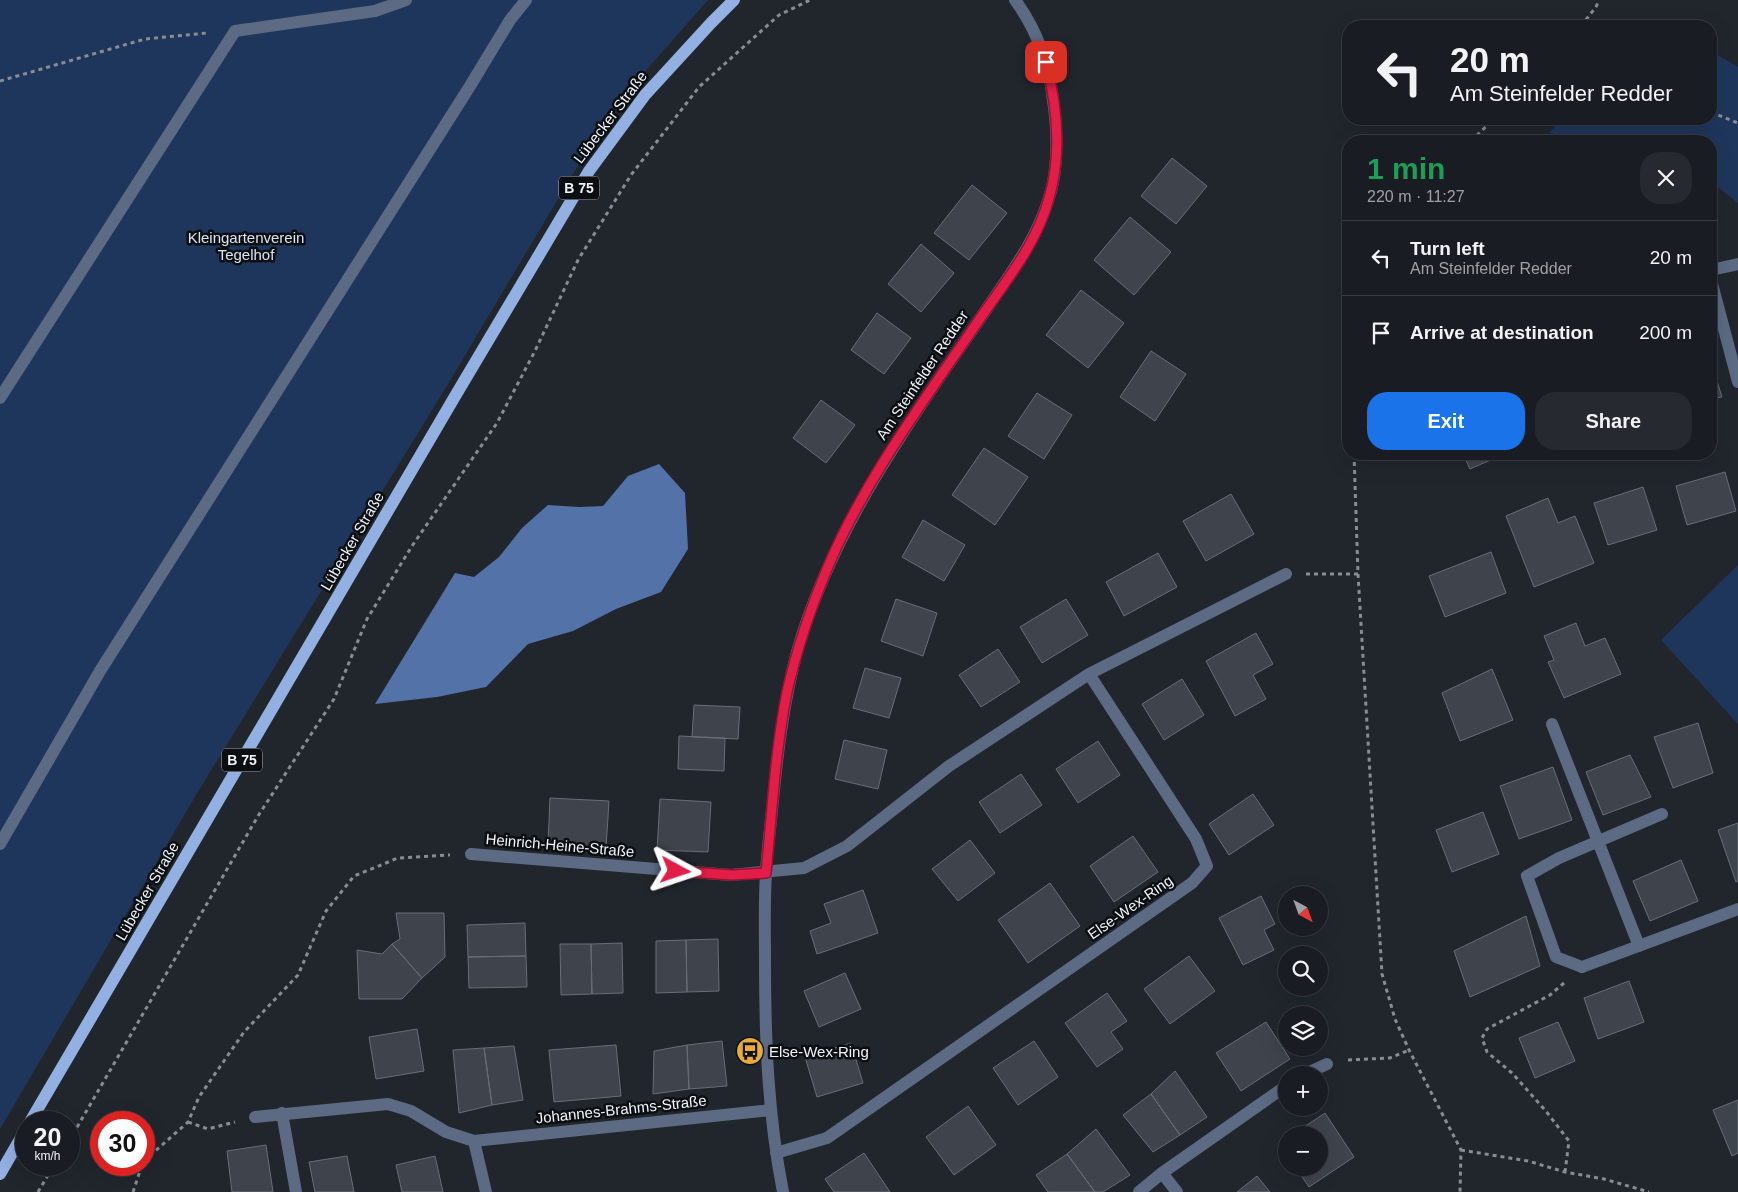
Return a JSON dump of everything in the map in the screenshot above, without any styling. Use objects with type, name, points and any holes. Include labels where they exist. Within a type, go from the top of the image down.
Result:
[{"type":"main road","name":"Lübecker Straße","points":[[36,1111],[589,171],[645,95],[710,23],[734,0]]},
{"type":"main road","points":[[0,1174],[15,1149]]},
{"type":"street","points":[[0,398],[235,31],[374,11],[406,0]]},
{"type":"street","points":[[0,844],[100,671],[510,20],[526,0]]},
{"type":"street","name":"Am Steinfelder Redder","points":[[783,1192],[770,1110],[765,1027],[766,873],[776,766],[787,694],[804,630],[829,564],[854,512],[889,455],[1021,259],[1043,218],[1049,200],[1057,149],[1052,92],[1046,62],[1036,35],[1014,0]]},
{"type":"street","points":[[1717,269],[1738,264]]},
{"type":"street","points":[[1717,303],[1738,382]]},
{"type":"street","points":[[766,873],[804,868],[847,846],[950,766],[1089,674],[1286,574]]},
{"type":"street","name":"Else-Wex-Ring","points":[[776,1153],[827,1138],[1192,884],[1206,866],[1196,839],[1089,674]]},
{"type":"street","points":[[1552,724],[1638,946]]},
{"type":"street","points":[[1662,814],[1559,858],[1527,876],[1556,956],[1582,967],[1738,909]]},
{"type":"street","name":"Heinrich-Heine-Straße","points":[[471,854],[732,875],[766,873]]},
{"type":"street","points":[[1323,1066],[1327,1064]]},
{"type":"street","points":[[1139,1192],[1162,1173],[1278,1092]]},
{"type":"street","name":"Johannes-Brahms-Straße","points":[[255,1117],[388,1104],[411,1111],[446,1132],[474,1141],[770,1110]]},
{"type":"street","points":[[282,1113],[296,1192]]},
{"type":"street","points":[[474,1141],[486,1192]]},
{"type":"street","points":[[1162,1173],[1177,1192]]},
{"type":"path","points":[[80,1122],[258,816],[334,699],[367,619],[412,546],[497,423],[535,351],[578,260],[631,175],[699,87],[779,15],[810,0]]},
{"type":"path","points":[[1586,20],[1599,0]]},
{"type":"path","points":[[0,81],[145,39],[235,31]]},
{"type":"path","points":[[1717,114],[1738,122]]},
{"type":"path","points":[[1477,135],[1488,125]]},
{"type":"path","points":[[1354,460],[1358,574],[1382,974],[1395,1020],[1461,1150],[1460,1192]]},
{"type":"path","points":[[1327,574],[1358,574]]},
{"type":"path","points":[[155,1151],[188,1122],[199,1097],[244,1032],[298,975],[326,911],[354,876],[398,858],[471,854]]},
{"type":"path","points":[[1565,1172],[1569,1141],[1545,1110],[1512,1073],[1487,1052],[1482,1038],[1487,1029],[1550,995],[1582,967]]},
{"type":"path","points":[[1327,1064],[1351,1059],[1390,1058],[1409,1050]]},
{"type":"path","points":[[188,1122],[208,1129],[255,1117]]},
{"type":"path","points":[[1461,1150],[1528,1161],[1565,1172],[1604,1178],[1649,1192]]},
{"type":"path","points":[[38,1192],[47,1176]]},
{"type":"path","points":[[133,1192],[138,1176]]},
{"type":"green space","name":"Kleingartenverein Tegelhof","points":[[0,0],[708,0],[633,85],[580,162],[445,389],[196,795],[0,1129]]},
{"type":"green space","points":[[1717,55],[1738,67],[1738,203],[1717,187],[1717,135],[1560,135],[1549,133],[1556,125],[1717,125]]},
{"type":"green space","points":[[1738,565],[1738,724],[1661,640]]},
{"type":"shaded area","points":[[659,464],[685,493],[688,549],[661,592],[616,609],[573,631],[528,644],[486,687],[437,697],[375,704],[455,573],[474,577],[499,557],[522,528],[548,505],[603,506],[628,476]]},
{"type":"building","points":[[1172,158],[1207,186],[1176,224],[1141,196]]},
{"type":"building","points":[[972,185],[1007,213],[969,260],[934,233]]},
{"type":"building","points":[[1130,217],[1171,252],[1134,295],[1094,260]]},
{"type":"building","points":[[921,244],[954,273],[921,312],[888,284]]},
{"type":"building","points":[[1081,290],[1124,323],[1088,368],[1046,335]]},
{"type":"building","points":[[877,313],[911,338],[884,374],[851,350]]},
{"type":"building","points":[[1151,351],[1186,374],[1155,421],[1120,397]]},
{"type":"building","points":[[1717,381],[1722,397],[1717,398]]},
{"type":"building","points":[[1037,393],[1072,415],[1044,459],[1008,436]]},
{"type":"building","points":[[821,400],[855,425],[826,463],[793,438]]},
{"type":"building","points":[[984,448],[1028,477],[995,525],[952,495]]},
{"type":"building","points":[[1466,460],[1490,460],[1470,469]]},
{"type":"building","points":[[1725,472],[1736,511],[1687,525],[1676,486]]},
{"type":"building","points":[[1643,487],[1657,530],[1608,545],[1594,503]]},
{"type":"building","points":[[1231,494],[1254,534],[1206,561],[1183,521]]},
{"type":"building","points":[[1548,498],[1558,523],[1575,516],[1594,563],[1534,587],[1506,516]]},
{"type":"building","points":[[923,520],[965,545],[944,581],[902,557]]},
{"type":"building","points":[[1491,552],[1506,593],[1445,617],[1429,576]]},
{"type":"building","points":[[1158,553],[1177,587],[1124,616],[1106,582]]},
{"type":"building","points":[[896,599],[937,613],[923,656],[881,641]]},
{"type":"building","points":[[1066,599],[1088,635],[1042,663],[1020,627]]},
{"type":"building","points":[[1576,623],[1585,646],[1605,638],[1621,674],[1564,698],[1548,662],[1554,660],[1544,636]]},
{"type":"building","points":[[1256,633],[1273,664],[1253,675],[1266,699],[1235,716],[1206,661]]},
{"type":"building","points":[[998,649],[1020,682],[981,707],[959,675]]},
{"type":"building","points":[[865,668],[901,678],[889,718],[853,708]]},
{"type":"building","points":[[1492,669],[1513,720],[1460,741],[1442,693]]},
{"type":"building","points":[[1182,679],[1204,715],[1164,740],[1142,704]]},
{"type":"building","points":[[694,705],[740,707],[738,739],[692,737]]},
{"type":"building","points":[[1698,723],[1713,773],[1673,788],[1654,737]]},
{"type":"building","points":[[679,736],[725,738],[724,771],[678,769]]},
{"type":"building","points":[[844,740],[887,750],[878,789],[835,779]]},
{"type":"building","points":[[1098,741],[1120,775],[1078,803],[1056,769]]},
{"type":"building","points":[[1630,755],[1651,797],[1603,815],[1586,772]]},
{"type":"building","points":[[1553,767],[1572,820],[1519,839],[1500,786]]},
{"type":"building","points":[[1021,774],[1042,805],[1000,833],[979,802]]},
{"type":"building","points":[[1253,794],[1274,825],[1229,855],[1209,824]]},
{"type":"building","points":[[550,798],[609,801],[606,848],[548,845]]},
{"type":"building","points":[[660,799],[711,802],[708,852],[657,850]]},
{"type":"building","points":[[1483,812],[1499,854],[1452,872],[1436,830]]},
{"type":"building","points":[[1738,823],[1738,881],[1736,882],[1718,830]]},
{"type":"building","points":[[1133,836],[1158,872],[1114,902],[1090,866]]},
{"type":"building","points":[[970,840],[995,873],[958,901],[932,869]]},
{"type":"building","points":[[1681,860],[1698,901],[1650,921],[1633,881]]},
{"type":"building","points":[[1050,883],[1080,926],[1028,963],[998,920]]},
{"type":"building","points":[[863,890],[878,933],[817,954],[810,931],[831,923],[824,904]]},
{"type":"building","points":[[1261,896],[1275,924],[1264,930],[1274,950],[1243,965],[1219,918]]},
{"type":"building","points":[[396,913],[444,913],[445,957],[422,978],[392,944],[400,939]]},
{"type":"building","points":[[1526,916],[1540,966],[1470,997],[1454,951]]},
{"type":"building","points":[[525,923],[526,956],[468,957],[467,925]]},
{"type":"building","points":[[718,939],[719,991],[687,992],[686,940]]},
{"type":"building","points":[[686,940],[687,992],[656,993],[656,941]]},
{"type":"building","points":[[622,943],[623,993],[592,994],[591,944]]},
{"type":"building","points":[[392,944],[422,978],[402,999],[359,999],[357,950],[382,954]]},
{"type":"building","points":[[560,944],[591,944],[592,994],[561,995]]},
{"type":"building","points":[[526,956],[527,987],[469,988],[468,957]]},
{"type":"building","points":[[1189,956],[1215,991],[1170,1024],[1144,989]]},
{"type":"building","points":[[845,973],[861,1009],[819,1027],[804,991]]},
{"type":"building","points":[[1629,981],[1644,1022],[1598,1039],[1584,998]]},
{"type":"building","points":[[1107,993],[1127,1021],[1111,1032],[1123,1049],[1097,1067],[1065,1023]]},
{"type":"building","points":[[1266,1022],[1278,1040],[1278,1056],[1288,1056],[1290,1059],[1241,1091],[1216,1053]]},
{"type":"building","points":[[1558,1022],[1575,1061],[1535,1078],[1519,1038]]},
{"type":"building","points":[[417,1029],[424,1071],[376,1079],[369,1037]]},
{"type":"building","points":[[722,1041],[727,1086],[689,1089],[687,1045]]},
{"type":"building","points":[[1034,1041],[1058,1077],[1018,1105],[993,1068]]},
{"type":"building","points":[[851,1043],[863,1083],[817,1097],[805,1057]]},
{"type":"building","points":[[616,1045],[621,1096],[554,1102],[549,1050]]},
{"type":"building","points":[[687,1045],[689,1089],[653,1094],[654,1051]]},
{"type":"building","points":[[514,1046],[523,1100],[492,1105],[484,1048]]},
{"type":"building","points":[[484,1048],[492,1105],[459,1113],[453,1050]]},
{"type":"building","points":[[1175,1071],[1207,1117],[1180,1135],[1151,1094]]},
{"type":"building","points":[[1151,1094],[1180,1135],[1153,1152],[1123,1115]]},
{"type":"building","points":[[1738,1100],[1738,1153],[1732,1156],[1713,1110]]},
{"type":"building","points":[[968,1106],[996,1145],[954,1175],[926,1137]]},
{"type":"building","points":[[1320,1116],[1327,1116],[1354,1157],[1328,1174],[1328,1126],[1306,1126]]},
{"type":"building","points":[[1096,1129],[1130,1175],[1103,1192],[1095,1192],[1067,1154]]},
{"type":"building","points":[[266,1145],[273,1192],[232,1192],[227,1151]]},
{"type":"building","points":[[864,1153],[890,1192],[834,1192],[825,1179]]},
{"type":"building","points":[[1067,1154],[1095,1192],[1048,1192],[1036,1175]]},
{"type":"building","points":[[347,1156],[354,1192],[315,1192],[309,1162]]},
{"type":"building","points":[[435,1156],[443,1192],[402,1192],[396,1165]]},
{"type":"building","points":[[1257,1176],[1270,1192],[1237,1192]]},
{"type":"building","points":[[1301,1176],[1326,1176],[1309,1187]]},
{"type":"place","name":"Else-Wex-Ring","points":[[750,1051]]},
{"type":"route","points":[[676,871],[732,875],[766,873],[776,766],[787,694],[804,630],[829,564],[854,512],[899,438],[1021,259],[1043,218],[1053,185],[1057,149],[1055,111],[1046,62]]}]
